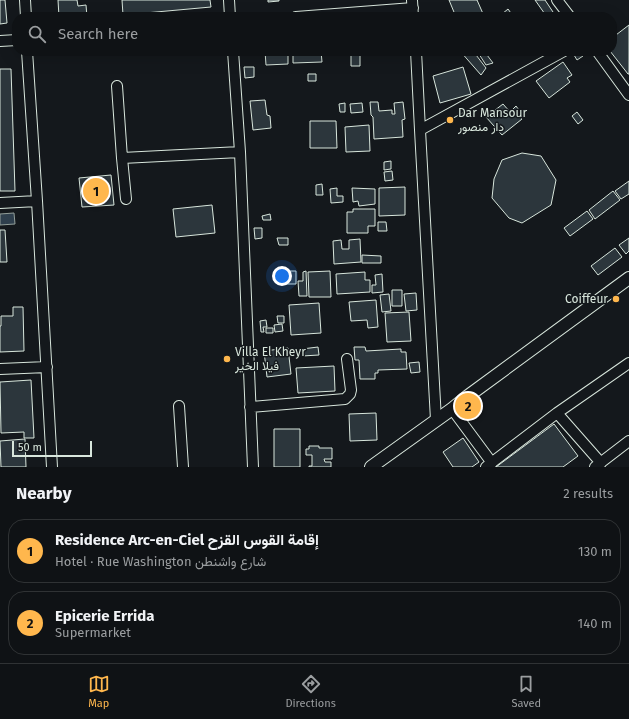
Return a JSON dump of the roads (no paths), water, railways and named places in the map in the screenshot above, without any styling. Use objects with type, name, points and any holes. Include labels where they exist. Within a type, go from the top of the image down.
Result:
[{"type":"street","points":[[25,0],[26,12]]},
{"type":"street","points":[[229,0],[230,12]]},
{"type":"street","points":[[557,0],[566,12]]},
{"type":"street","points":[[361,12],[413,8]]},
{"type":"street","points":[[0,40],[12,40]]},
{"type":"street","points":[[27,56],[52,467]]},
{"type":"street","points":[[233,56],[240,152],[253,467]]},
{"type":"street","points":[[416,56],[436,420]]},
{"type":"street","points":[[420,130],[555,56]]},
{"type":"street","points":[[601,56],[629,95]]},
{"type":"street","points":[[116,86],[126,199]]},
{"type":"street","points":[[122,158],[240,152]]},
{"type":"street","points":[[0,203],[37,201]]},
{"type":"street","points":[[371,467],[629,278]]},
{"type":"street","points":[[250,407],[345,399],[350,394],[351,390],[347,359]]},
{"type":"street","points":[[452,409],[489,465],[629,363]]},
{"type":"street","points":[[0,369],[47,367]]},
{"type":"street","points":[[179,406],[183,467]]},
{"type":"street","points":[[557,414],[598,465],[629,441]]},
{"type":"water","points":[[14,213],[15,224],[0,225],[0,214]]},
{"type":"place","name":"Dar Mansour دار منصور","points":[[450,120]]},
{"type":"place","name":"Residence Arc-en-Ciel إقامة القوس القزح","points":[[96,191]]},
{"type":"place","name":"Coiffeur","points":[[616,299]]},
{"type":"place","name":"Villa El Kheyr فيلا الخير","points":[[227,359]]},
{"type":"place","name":"Epicerie Errida","points":[[468,406]]}]
